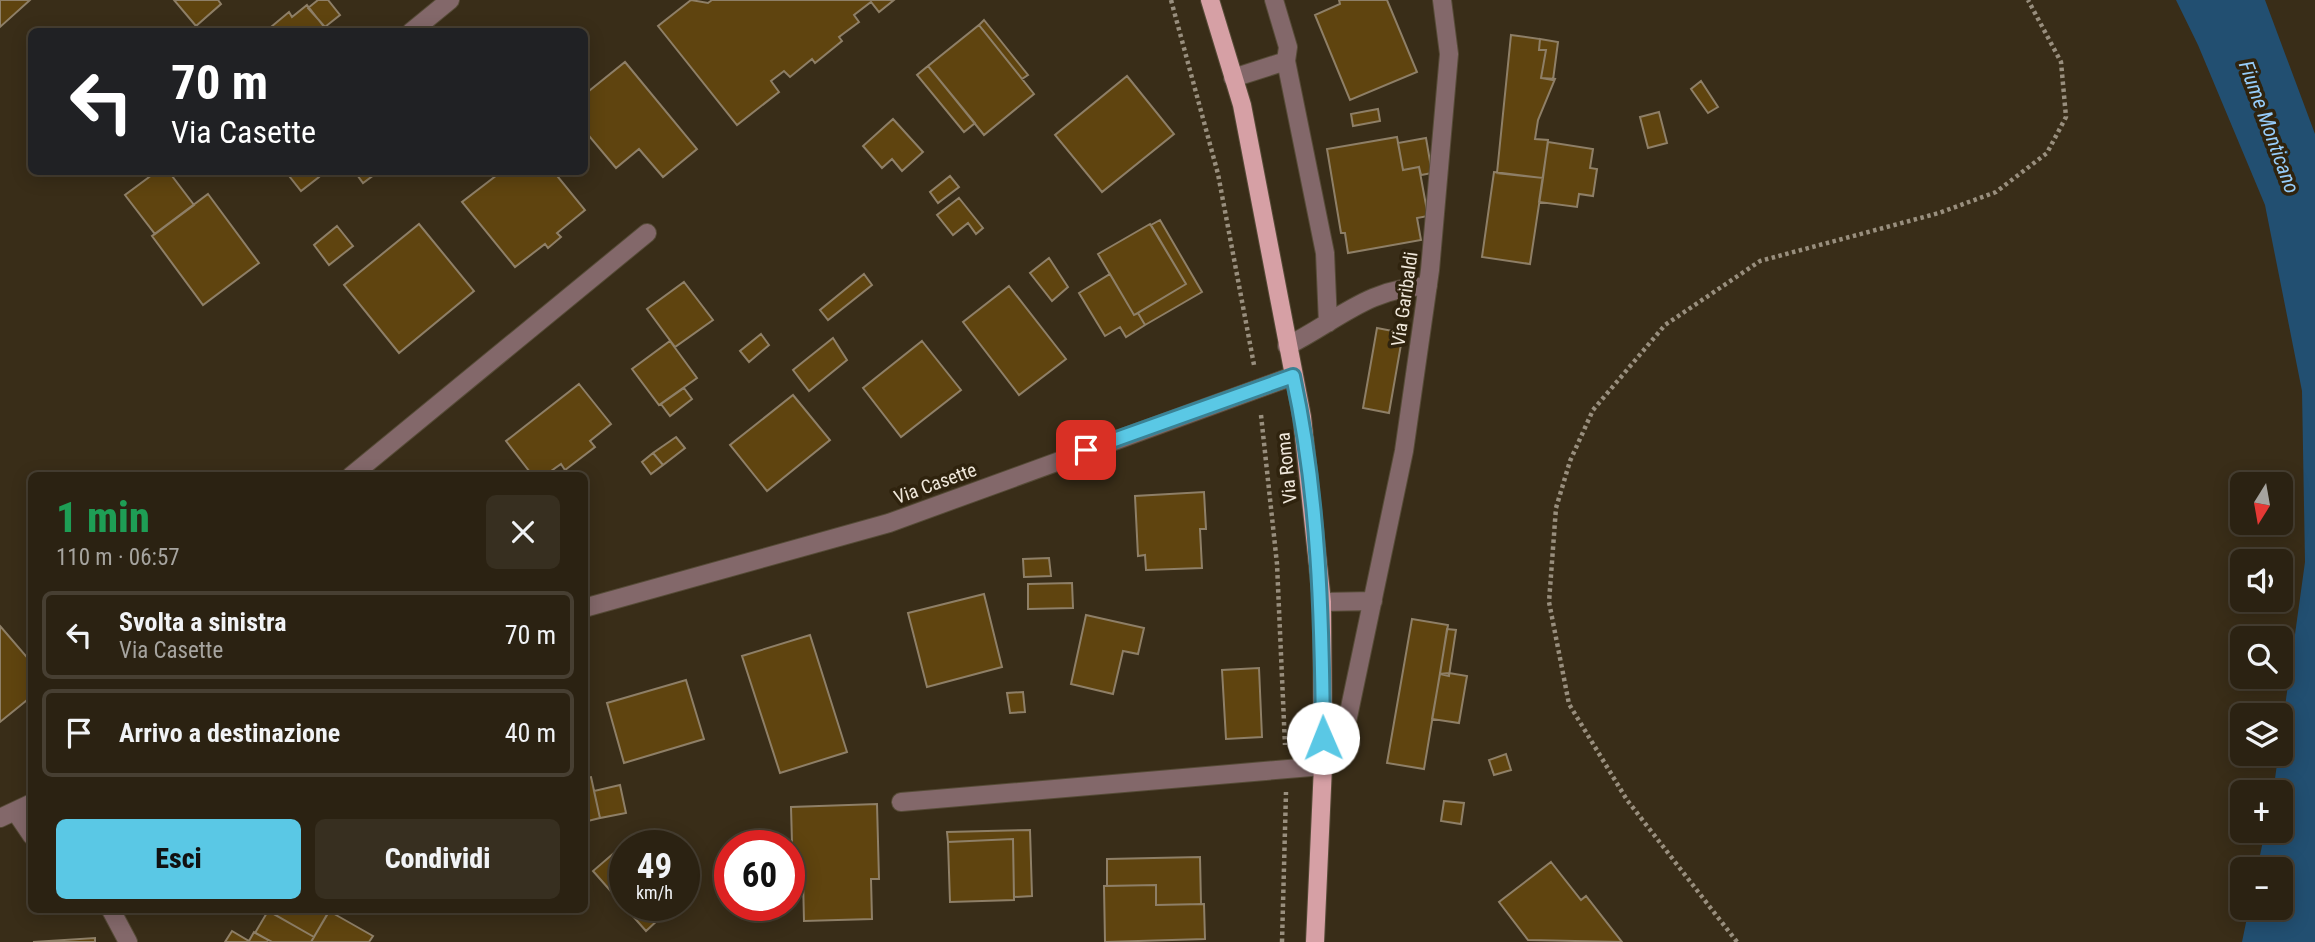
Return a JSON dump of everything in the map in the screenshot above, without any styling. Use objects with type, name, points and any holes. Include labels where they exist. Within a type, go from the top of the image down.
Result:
[{"type":"main road","name":"Via Roma","points":[[1210,0],[1242,105],[1302,417],[1322,603],[1323,766],[1315,942]]},
{"type":"street","points":[[416,28],[450,0]]},
{"type":"street","points":[[1274,0],[1288,47],[1286,61],[1325,253],[1328,324]]},
{"type":"street","name":"Via Garibaldi","points":[[1323,766],[1337,756],[1344,736],[1404,451],[1428,286],[1450,54],[1442,0]]},
{"type":"street","points":[[1233,78],[1286,61]]},
{"type":"street","points":[[356,472],[648,233]]},
{"type":"street","points":[[1287,346],[1328,324],[1367,298],[1390,290],[1428,286]]},
{"type":"street","name":"Via Casette","points":[[588,607],[889,523],[1293,376]]},
{"type":"street","points":[[1322,603],[1373,601]]},
{"type":"street","points":[[901,802],[1323,766]]},
{"type":"street","points":[[16,810],[28,830]]},
{"type":"street","points":[[113,913],[128,942]]},
{"type":"path","points":[[1171,0],[1218,174],[1258,387],[1277,564],[1286,769],[1282,942]]},
{"type":"path","points":[[1737,942],[1627,800],[1569,704],[1549,602],[1556,508],[1570,461],[1593,410],[1665,325],[1760,261],[1939,212],[1996,192],[2047,153],[2066,117],[2061,62],[2028,0]]},
{"type":"water","name":"Fiume Monticano","points":[[2176,0],[2265,0],[2315,134],[2315,942],[2242,942],[2247,920],[2293,920],[2293,857],[2260,857],[2263,843],[2293,843],[2293,780],[2275,780],[2277,766],[2293,766],[2293,703],[2285,703],[2287,689],[2293,689],[2293,649],[2305,562],[2302,391],[2265,205],[2198,45]]},
{"type":"building","points":[[0,0],[30,0],[0,27]]},
{"type":"building","points":[[174,0],[218,0],[221,4],[196,26]]},
{"type":"building","points":[[318,0],[328,0],[340,15],[325,27],[308,8]]},
{"type":"building","points":[[691,0],[708,3],[712,0],[894,0],[879,12],[871,2],[854,15],[859,22],[839,37],[842,41],[815,63],[812,59],[790,77],[784,71],[771,81],[779,92],[737,125],[658,26]]},
{"type":"building","points":[[1339,0],[1387,0],[1417,72],[1350,100],[1315,15],[1340,4]]},
{"type":"building","points":[[307,5],[325,28],[270,28],[289,12],[292,17]]},
{"type":"building","points":[[984,20],[1028,75],[1022,79],[979,25]]},
{"type":"building","points":[[979,25],[1034,94],[984,135],[928,66]]},
{"type":"building","points":[[1511,35],[1540,39],[1539,50],[1546,50],[1541,78],[1555,79],[1538,120],[1535,139],[1548,140],[1543,178],[1497,173]]},
{"type":"building","points":[[1540,39],[1558,42],[1553,80],[1541,78],[1546,50],[1539,50]]},
{"type":"building","points":[[625,62],[697,149],[663,177],[639,149],[616,168],[588,135],[588,92]]},
{"type":"building","points":[[928,66],[975,123],[964,132],[917,75]]},
{"type":"building","points":[[1127,76],[1174,134],[1102,192],[1055,135]]},
{"type":"building","points":[[1701,81],[1718,107],[1708,113],[1691,89]]},
{"type":"building","points":[[1378,109],[1380,121],[1353,126],[1351,114]]},
{"type":"building","points":[[1659,112],[1667,143],[1648,148],[1640,117]]},
{"type":"building","points":[[893,119],[923,152],[902,171],[892,159],[882,168],[863,146]]},
{"type":"building","points":[[1397,137],[1403,170],[1419,167],[1428,216],[1417,218],[1421,240],[1348,253],[1345,233],[1341,233],[1327,149]]},
{"type":"building","points":[[1426,138],[1432,173],[1421,175],[1419,167],[1403,170],[1398,143]]},
{"type":"building","points":[[1548,142],[1593,149],[1590,168],[1597,169],[1593,196],[1579,194],[1577,207],[1539,202]]},
{"type":"building","points":[[1494,172],[1543,178],[1530,264],[1482,257]]},
{"type":"building","points":[[152,175],[171,175],[194,205],[155,234],[125,195]]},
{"type":"building","points":[[288,175],[317,175],[319,177],[301,191]]},
{"type":"building","points":[[357,175],[374,175],[363,183]]},
{"type":"building","points":[[497,175],[556,175],[585,210],[557,233],[561,237],[548,248],[545,244],[515,267],[462,202]]},
{"type":"building","points":[[950,176],[959,187],[938,203],[930,192]]},
{"type":"building","points":[[208,194],[259,263],[203,305],[152,236]]},
{"type":"building","points":[[959,198],[983,228],[976,234],[968,223],[953,235],[937,215]]},
{"type":"building","points":[[1160,220],[1202,292],[1145,325],[1138,313],[1186,284],[1151,225]]},
{"type":"building","points":[[419,224],[474,291],[399,353],[344,285]]},
{"type":"building","points":[[1150,224],[1186,284],[1134,315],[1098,254]]},
{"type":"building","points":[[337,226],[353,246],[329,265],[314,245]]},
{"type":"building","points":[[1049,258],[1068,287],[1052,301],[1030,273]]},
{"type":"building","points":[[864,274],[872,285],[828,320],[820,310]]},
{"type":"building","points":[[1110,274],[1134,315],[1138,313],[1145,325],[1126,337],[1120,327],[1105,336],[1079,293]]},
{"type":"building","points":[[684,282],[713,320],[675,347],[647,309]]},
{"type":"building","points":[[1009,286],[1066,359],[1019,395],[963,322]]},
{"type":"building","points":[[1377,328],[1403,333],[1389,413],[1363,408]]},
{"type":"building","points":[[761,334],[769,345],[749,362],[740,351]]},
{"type":"building","points":[[833,338],[847,360],[809,391],[793,370]]},
{"type":"building","points":[[670,341],[697,378],[659,405],[632,369]]},
{"type":"building","points":[[922,341],[961,390],[901,437],[863,388]]},
{"type":"building","points":[[579,384],[611,424],[590,441],[595,447],[565,470],[561,464],[550,472],[530,472],[506,441]]},
{"type":"building","points":[[684,388],[692,399],[670,416],[661,404]]},
{"type":"building","points":[[793,395],[830,440],[767,491],[730,445]]},
{"type":"building","points":[[676,437],[685,448],[663,465],[653,453]]},
{"type":"building","points":[[653,453],[663,465],[651,474],[642,462]]},
{"type":"building","points":[[1204,492],[1206,529],[1200,529],[1202,568],[1146,570],[1145,555],[1138,556],[1135,496]]},
{"type":"building","points":[[1049,558],[1051,576],[1024,577],[1023,559]]},
{"type":"building","points":[[1072,583],[1073,608],[1028,609],[1028,584]]},
{"type":"building","points":[[984,594],[1002,667],[927,687],[908,613]]},
{"type":"building","points":[[1086,615],[1144,628],[1138,654],[1123,651],[1113,694],[1071,684]]},
{"type":"building","points":[[1412,619],[1448,625],[1424,769],[1387,763]]},
{"type":"building","points":[[0,626],[28,658],[28,699],[0,722]]},
{"type":"building","points":[[1447,629],[1456,630],[1449,676],[1440,674]]},
{"type":"building","points":[[810,635],[847,752],[780,773],[742,656]]},
{"type":"building","points":[[1259,668],[1262,737],[1226,739],[1222,670]]},
{"type":"building","points":[[1440,674],[1467,676],[1459,723],[1432,719]]},
{"type":"building","points":[[686,680],[704,739],[624,763],[607,703]]},
{"type":"building","points":[[1023,692],[1025,712],[1010,713],[1007,693]]},
{"type":"building","points":[[1506,754],[1511,770],[1494,775],[1489,760]]},
{"type":"building","points":[[588,777],[591,777],[600,818],[588,821]]},
{"type":"building","points":[[620,785],[626,813],[600,818],[594,791]]},
{"type":"building","points":[[1444,801],[1464,803],[1461,824],[1441,821]]},
{"type":"building","points":[[877,804],[879,879],[871,879],[872,919],[805,921],[805,830],[792,830],[791,807]]},
{"type":"building","points":[[1030,830],[1032,896],[1014,897],[1013,839],[948,842],[947,832]]},
{"type":"building","points":[[1013,839],[1014,900],[950,902],[948,842]]},
{"type":"building","points":[[609,857],[609,889],[593,871]]},
{"type":"building","points":[[1200,857],[1201,904],[1156,905],[1156,885],[1107,886],[1107,859]]},
{"type":"building","points":[[1551,862],[1581,900],[1586,896],[1622,942],[1528,940],[1499,902]]},
{"type":"building","points":[[1156,885],[1156,905],[1204,904],[1205,939],[1105,942],[1104,886]]},
{"type":"building","points":[[267,913],[272,913],[314,937],[311,942],[272,942],[255,933]]},
{"type":"building","points":[[272,913],[328,913],[314,937]]},
{"type":"building","points":[[328,913],[333,913],[373,936],[369,942],[311,942]]},
{"type":"building","points":[[637,921],[657,921],[646,931]]},
{"type":"building","points":[[232,931],[249,941],[254,932],[268,940],[267,942],[225,942]]},
{"type":"building","points":[[95,938],[95,942],[33,942]]},
{"type":"route","points":[[1086,450],[1293,376],[1302,417],[1322,603],[1323,738]]}]
